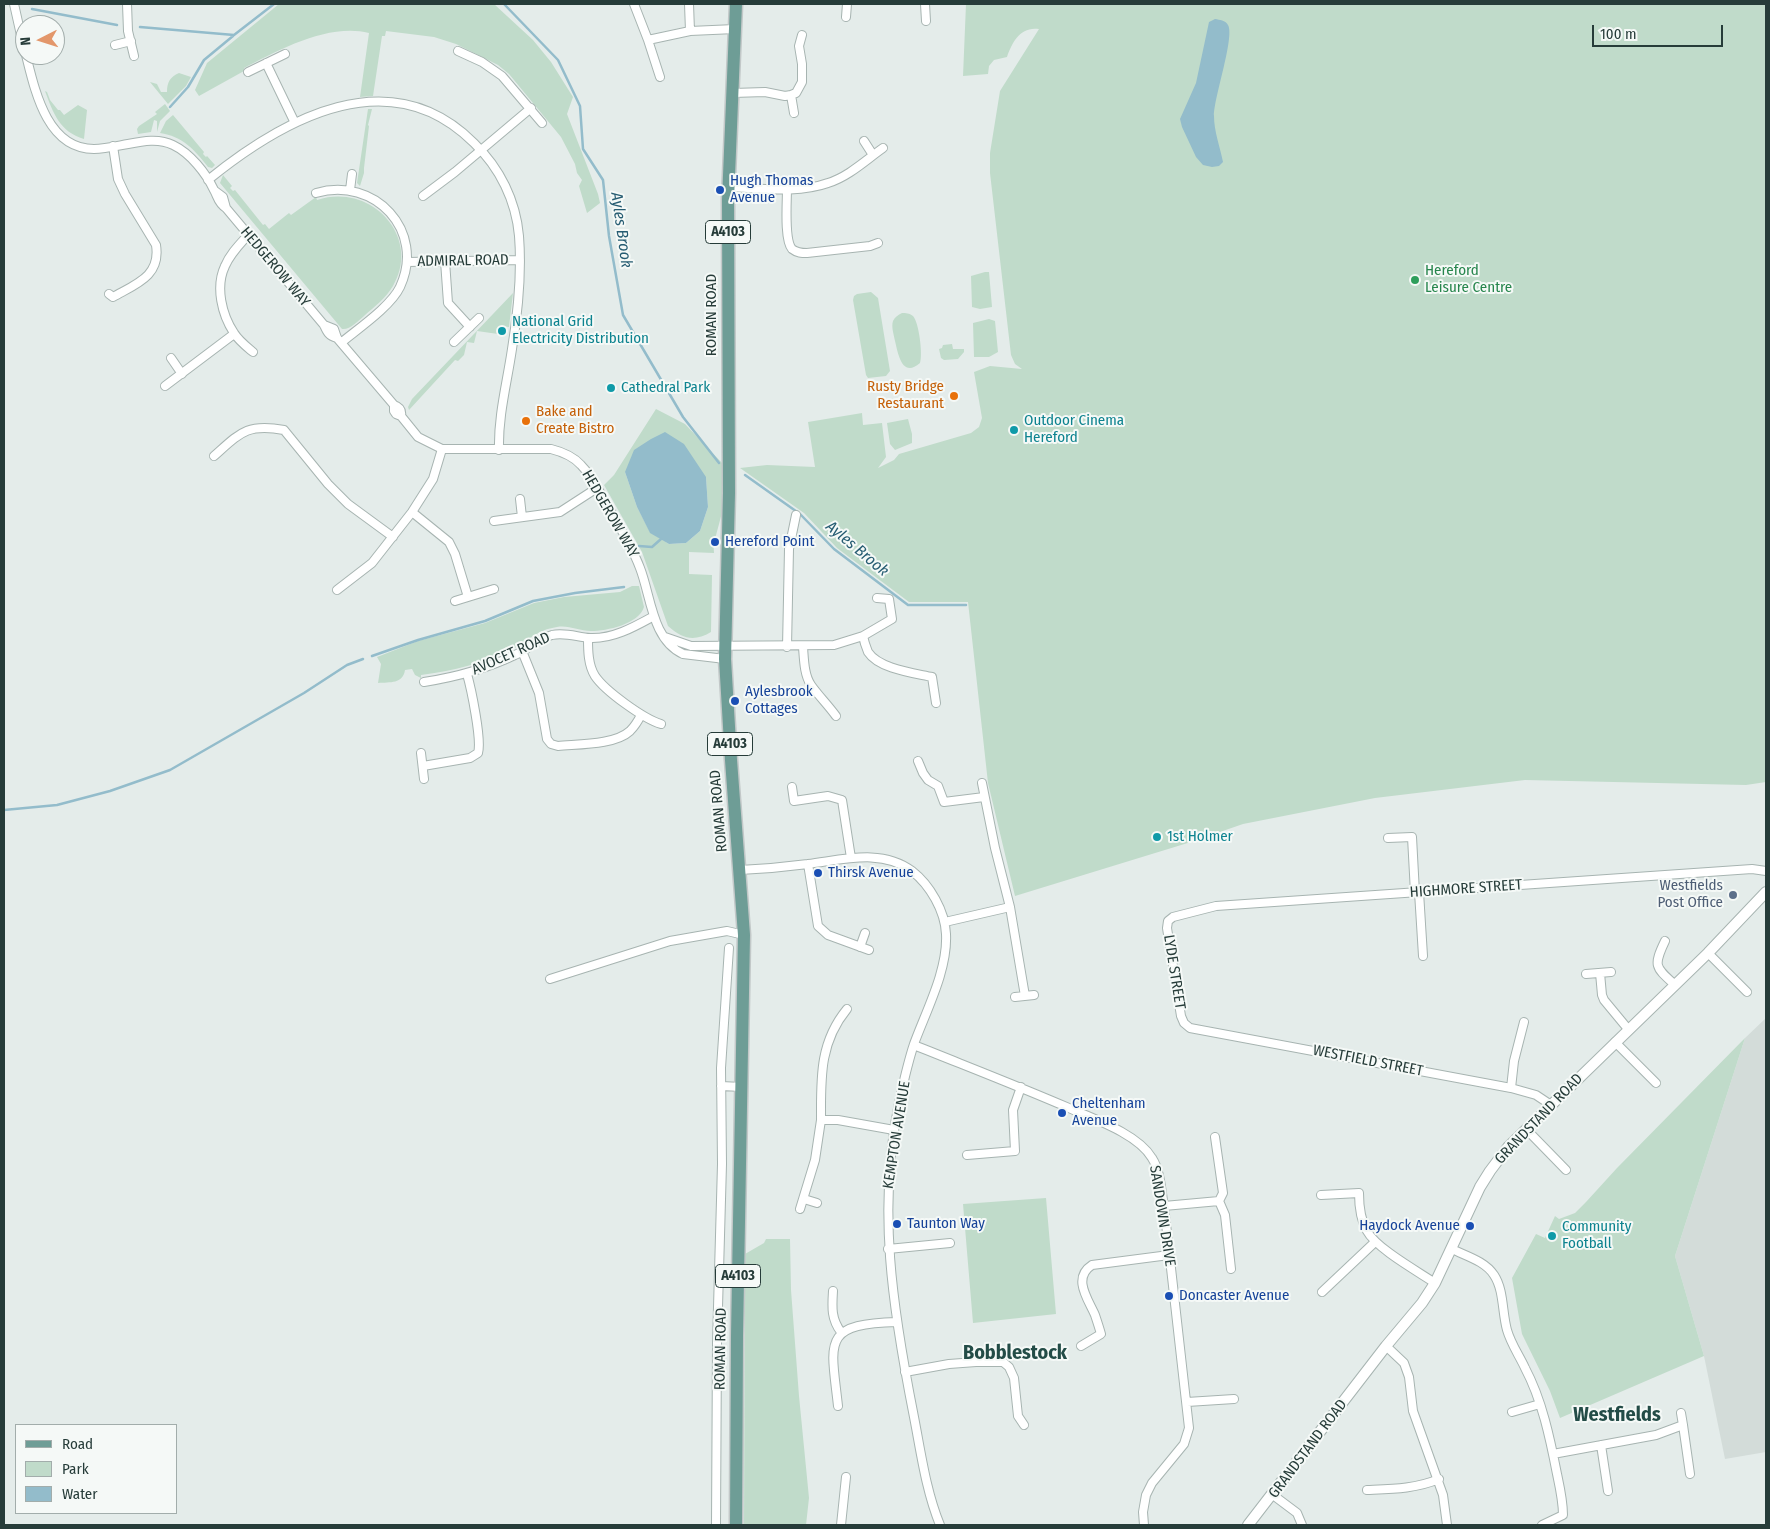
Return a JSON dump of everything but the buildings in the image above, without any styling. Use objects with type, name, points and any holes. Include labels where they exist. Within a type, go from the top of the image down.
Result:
[{"type":"main road","name":"ROMAN ROAD","points":[[736,4],[729,187],[728,349],[730,484],[725,659],[744,936],[737,1336],[736,1525]]},
{"type":"street","points":[[127,4],[130,41],[134,56]]},
{"type":"street","points":[[634,4],[660,78]]},
{"type":"street","points":[[688,4],[690,31]]},
{"type":"street","points":[[846,17],[847,4]]},
{"type":"street","points":[[925,4],[926,21]]},
{"type":"street","points":[[648,40],[690,31],[735,29]]},
{"type":"street","points":[[733,93],[764,92],[791,95],[796,93],[802,82],[799,46],[802,35]]},
{"type":"street","points":[[115,45],[130,41]]},
{"type":"street","points":[[458,52],[482,62],[502,76],[542,122]]},
{"type":"street","points":[[248,72],[285,54]]},
{"type":"street","points":[[266,63],[295,122]]},
{"type":"street","name":"HEDGEROW WAY","points":[[29,65],[44,113],[61,137],[72,144],[95,149],[156,140],[173,144],[185,152],[208,180],[214,191],[224,197],[226,208],[248,235],[324,325],[334,329],[340,340],[394,405],[396,414],[401,416],[418,437],[442,450],[540,449],[560,451],[568,454],[581,465],[597,488],[634,554],[641,569],[658,627],[672,648],[683,654],[725,659]]},
{"type":"street","points":[[791,95],[794,113]]},
{"type":"street","points":[[208,180],[249,148],[295,122],[322,111],[345,105],[398,104],[423,110],[464,132],[482,150],[503,180],[517,221],[520,260],[519,295],[513,348],[500,420],[499,450]]},
{"type":"street","points":[[423,196],[482,150],[531,108]]},
{"type":"street","points":[[864,141],[873,155]]},
{"type":"street","points":[[109,294],[113,297],[146,278],[155,266],[157,254],[156,245],[118,179],[113,146]]},
{"type":"street","points":[[729,187],[787,190],[811,188],[829,183],[883,148]]},
{"type":"street","points":[[350,190],[352,174]]},
{"type":"street","points":[[316,193],[332,190],[350,190],[372,198],[392,216],[403,235],[407,262],[400,287],[393,298],[340,340]]},
{"type":"street","points":[[787,190],[788,241],[793,250],[798,253],[807,254],[870,246],[878,243]]},
{"type":"street","points":[[248,235],[231,256],[222,276],[222,300],[228,322],[234,334],[253,352]]},
{"type":"street","name":"ADMIRAL ROAD","points":[[407,262],[520,260]]},
{"type":"street","points":[[445,262],[448,303],[470,327]]},
{"type":"street","points":[[454,342],[479,318]]},
{"type":"street","points":[[165,386],[234,334]]},
{"type":"street","points":[[171,358],[182,374]]},
{"type":"street","points":[[214,456],[226,441],[252,428],[284,430],[328,484],[348,504],[393,537]]},
{"type":"street","points":[[337,591],[372,563],[412,512],[433,479],[442,450]]},
{"type":"street","points":[[494,521],[560,512],[597,488]]},
{"type":"street","points":[[520,498],[522,517]]},
{"type":"street","points":[[412,512],[449,542],[455,554],[468,597]]},
{"type":"street","points":[[787,647],[789,549],[796,515]]},
{"type":"street","points":[[455,601],[494,589]]},
{"type":"street","points":[[665,637],[691,646],[726,644],[803,647],[834,645],[863,636],[892,619],[889,599],[877,598]]},
{"type":"street","name":"AVOCET ROAD","points":[[424,682],[467,674],[522,651],[537,640],[558,634],[588,638],[614,635],[654,616]]},
{"type":"street","points":[[863,636],[869,653],[883,664],[904,672],[932,677],[936,704]]},
{"type":"street","points":[[588,638],[590,665],[595,676],[603,685],[641,715],[661,724]]},
{"type":"street","points":[[803,647],[806,675],[810,685],[836,716]]},
{"type":"street","points":[[522,651],[539,693],[547,739],[551,744],[558,746],[622,737],[630,731],[641,715]]},
{"type":"street","points":[[423,766],[470,758],[478,752],[479,744],[473,700],[467,674]]},
{"type":"street","points":[[421,753],[424,779]]},
{"type":"street","points":[[918,761],[923,774],[938,786],[944,802],[984,797]]},
{"type":"street","points":[[982,783],[1010,907],[1025,996]]},
{"type":"street","points":[[792,786],[794,801],[828,796],[842,800],[851,858]]},
{"type":"street","points":[[1388,838],[1412,837],[1423,956]]},
{"type":"street","name":"KEMPTON AVENUE","points":[[740,870],[851,858],[879,858],[912,871],[935,898],[945,922],[946,946],[944,960],[932,999],[914,1045],[900,1099],[894,1130],[887,1203],[888,1249],[905,1372],[930,1495],[940,1525]]},
{"type":"street","points":[[808,864],[818,926],[828,935],[869,950]]},
{"type":"street","name":"HIGHMORE STREET","points":[[1168,921],[1173,917],[1216,906],[1668,874],[1752,869],[1766,871]]},
{"type":"street","name":"GRANDSTAND ROAD","points":[[1248,1525],[1386,1346],[1422,1303],[1435,1283],[1452,1249],[1480,1187],[1508,1147],[1708,953],[1766,892]]},
{"type":"street","points":[[945,922],[1010,907]]},
{"type":"street","name":"LYDE STREET","points":[[1168,921],[1167,928],[1180,1016],[1184,1023]]},
{"type":"street","points":[[550,979],[670,941],[726,931],[744,936]]},
{"type":"street","points":[[860,946],[865,933]]},
{"type":"street","points":[[1665,941],[1657,957],[1657,964],[1660,971],[1675,985]]},
{"type":"street","name":"ROMAN ROAD","points":[[716,1525],[717,1343],[722,1174],[721,1086],[729,948]]},
{"type":"street","points":[[1708,953],[1747,992]]},
{"type":"street","points":[[1586,974],[1612,972]]},
{"type":"street","points":[[1600,973],[1604,1000],[1628,1029]]},
{"type":"street","points":[[1015,997],[1034,995]]},
{"type":"street","points":[[800,1209],[815,1160],[821,1120],[822,1065],[836,1024],[847,1009]]},
{"type":"street","points":[[1511,1088],[1514,1061],[1524,1022]]},
{"type":"street","name":"WESTFIELD STREET","points":[[1184,1023],[1190,1028],[1511,1088],[1536,1095],[1551,1105]]},
{"type":"street","points":[[1615,1042],[1656,1082]]},
{"type":"street","name":"SANDOWN DRIVE","points":[[914,1045],[1021,1087],[1130,1137],[1144,1148],[1153,1159],[1159,1174],[1164,1206],[1189,1428],[1184,1444],[1152,1484],[1146,1495],[1143,1512],[1144,1525]]},
{"type":"street","points":[[721,1086],[742,1087]]},
{"type":"street","points":[[967,1155],[1015,1151],[1013,1110],[1021,1087]]},
{"type":"street","points":[[821,1120],[838,1120],[894,1130]]},
{"type":"street","points":[[1526,1129],[1566,1170]]},
{"type":"street","points":[[1215,1137],[1223,1193],[1219,1201],[1225,1215],[1231,1269]]},
{"type":"street","points":[[1321,1195],[1359,1193],[1361,1217],[1367,1232],[1375,1242],[1435,1283]]},
{"type":"street","points":[[804,1199],[817,1203]]},
{"type":"street","points":[[1164,1206],[1219,1201]]},
{"type":"street","points":[[1322,1292],[1375,1242]]},
{"type":"street","points":[[888,1249],[950,1243]]},
{"type":"street","points":[[1452,1249],[1484,1264],[1498,1281],[1507,1330],[1540,1404],[1554,1454],[1563,1504],[1563,1515],[1542,1525]]},
{"type":"street","points":[[1081,1346],[1101,1334],[1094,1313],[1087,1302],[1083,1285],[1083,1275],[1086,1269],[1092,1265],[1170,1255]]},
{"type":"street","points":[[833,1291],[832,1316],[841,1332]]},
{"type":"street","points":[[838,1406],[833,1356],[836,1339],[841,1332],[849,1328],[867,1324],[897,1322]]},
{"type":"street","points":[[1386,1346],[1404,1363],[1409,1377],[1413,1411],[1439,1479],[1447,1525]]},
{"type":"street","points":[[905,1372],[967,1362],[1003,1362],[1009,1367],[1014,1378],[1018,1416],[1024,1425]]},
{"type":"street","points":[[1187,1402],[1234,1399]]},
{"type":"street","points":[[1512,1412],[1540,1404]]},
{"type":"street","points":[[1681,1413],[1690,1474]]},
{"type":"street","points":[[1554,1454],[1656,1435],[1682,1425]]},
{"type":"street","points":[[1601,1445],[1608,1491]]},
{"type":"street","points":[[841,1525],[846,1477]]},
{"type":"street","points":[[1367,1490],[1407,1488],[1428,1484],[1439,1479]]},
{"type":"street","points":[[844,1495],[853,1496]]},
{"type":"street","points":[[1272,1495],[1297,1513],[1302,1525]]},
{"type":"shaded area","points":[[1766,1018],[1766,1452],[1725,1459],[1704,1356],[1675,1256],[1745,1038]]},
{"type":"green space","points":[[279,4],[494,4],[533,40],[551,62],[573,97],[567,114],[600,203],[587,213],[579,186],[582,180],[561,137],[509,74],[498,65],[456,44],[434,37],[386,31],[385,36],[382,36],[373,96],[360,97],[369,33],[353,31],[321,35],[288,46],[244,68],[244,71],[199,96],[195,90],[207,63]]},
{"type":"green space","name":"Hereford Leisure Centre","points":[[966,4],[1766,4],[1766,782],[1746,785],[1525,780],[1375,798],[1243,824],[1191,842],[1015,896],[988,783],[968,602],[909,602],[837,548],[804,513],[740,468],[767,465],[815,467],[808,422],[862,413],[863,425],[882,423],[886,457],[878,468],[894,460],[899,454],[971,433],[979,427],[982,418],[974,372],[990,366],[1022,369],[1015,364],[1011,355],[990,173],[990,153],[1000,91],[1039,29],[1027,30],[1018,36],[1007,57],[994,60],[989,66],[988,74],[963,76]]},
{"type":"green space","points":[[179,73],[191,77],[186,86],[168,104],[150,82],[157,84],[161,92],[167,92],[170,80]]},
{"type":"green space","points":[[45,91],[50,100],[64,115],[78,105],[87,110],[84,139],[69,132],[58,121]]},
{"type":"green space","points":[[165,104],[170,111],[160,121],[157,132],[157,121],[154,120],[151,132],[138,134],[137,129],[139,126],[157,114],[155,112]]},
{"type":"green space","points":[[368,109],[372,109],[368,125],[364,173],[360,186],[357,183]]},
{"type":"green space","points":[[173,115],[204,152],[203,154],[215,165],[212,168],[208,167],[187,145],[175,137],[160,133],[166,121]]},
{"type":"green space","points":[[223,175],[232,186],[230,188],[233,191],[235,190],[263,225],[265,224],[269,229],[289,213],[291,215],[316,197],[317,200],[337,197],[356,199],[372,206],[386,218],[396,233],[401,249],[400,267],[393,286],[380,302],[357,323],[342,329],[220,183]]},
{"type":"green space","points":[[989,272],[992,307],[980,309],[972,307],[971,276]]},
{"type":"green space","points":[[871,292],[878,298],[890,371],[886,376],[868,378],[853,300],[857,294]]},
{"type":"green space","points":[[513,293],[509,327],[500,326],[498,334],[477,331],[474,343],[467,342],[464,355],[458,361],[455,360],[409,410],[408,407],[412,399]]},
{"type":"green space","points":[[902,313],[913,316],[920,339],[920,363],[909,368],[905,366],[899,357],[892,328],[894,320]]},
{"type":"green space","points":[[989,319],[995,321],[998,352],[989,357],[974,357],[973,323]]},
{"type":"green space","points":[[952,344],[953,349],[964,349],[964,352],[958,359],[944,360],[941,358],[939,349],[943,345]]},
{"type":"green space","points":[[656,409],[685,424],[723,464],[723,509],[715,539],[713,539],[714,553],[689,552],[689,574],[712,575],[711,632],[699,637],[689,638],[668,626],[642,552],[604,485],[614,475]],"holes":[[[625,472],[706,477],[708,507],[700,531],[686,543],[669,544],[650,532],[637,507]]]},
{"type":"green space","points":[[908,419],[912,443],[895,450],[890,444],[887,423]]},
{"type":"green space","points":[[632,586],[639,586],[644,607],[636,618],[622,625],[605,630],[591,631],[566,627],[550,628],[513,649],[480,662],[457,669],[421,675],[421,678],[415,675],[412,669],[405,670],[404,675],[399,680],[378,683],[381,664],[377,657],[418,641],[485,623],[534,603],[564,597],[620,592]]},
{"type":"green space","points":[[1745,1038],[1675,1256],[1704,1356],[1560,1418],[1550,1391],[1522,1334],[1512,1278],[1536,1234],[1545,1238],[1555,1216],[1559,1219],[1575,1213]]},
{"type":"green space","points":[[1046,1198],[1056,1314],[973,1323],[963,1204]]},
{"type":"green space","points":[[766,1239],[790,1239],[791,1290],[809,1498],[806,1525],[744,1525],[745,1254],[764,1243]]},
{"type":"water","points":[[1215,19],[1222,20],[1228,25],[1229,42],[1214,116],[1223,162],[1219,166],[1212,167],[1203,165],[1196,157],[1180,119],[1196,83],[1209,22]]},
{"type":"water","points":[[665,432],[684,444],[706,477],[708,507],[700,531],[686,543],[669,544],[650,533],[637,507],[625,472],[634,450]]},
{"type":"waterway","name":"Ayles Brook","points":[[140,27],[234,35],[274,4]]},
{"type":"waterway","name":"Ayles Brook","points":[[504,4],[558,60],[580,106],[583,149],[603,180],[609,236],[623,315],[683,417],[719,463]]},
{"type":"waterway","name":"Ayles Brook","points":[[32,9],[117,25]]},
{"type":"waterway","points":[[170,107],[188,87],[204,60],[233,36]]},
{"type":"waterway","name":"Ayles Brook","points":[[745,475],[800,514],[834,549],[908,605],[966,605]]},
{"type":"waterway","points":[[639,546],[652,547],[661,539]]},
{"type":"waterway","points":[[372,656],[418,640],[485,621],[533,601],[575,593],[624,587]]},
{"type":"waterway","points":[[4,810],[57,805],[110,791],[170,770],[304,693],[347,665],[363,659]]},
{"type":"place","name":"Hugh Thomas Avenue","points":[[720,190]]},
{"type":"place","name":"Hereford Leisure Centre","points":[[1415,280]]},
{"type":"place","name":"National Grid Electricity Distribution","points":[[502,331]]},
{"type":"place","name":"Cathedral Park","points":[[611,388]]},
{"type":"place","name":"Rusty Bridge Restaurant","points":[[954,396]]},
{"type":"place","name":"Bake and Create Bistro","points":[[526,421]]},
{"type":"place","name":"Outdoor Cinema Hereford","points":[[1014,430]]},
{"type":"place","name":"Hereford Point","points":[[715,542]]},
{"type":"place","name":"Aylesbrook Cottages","points":[[735,701]]},
{"type":"place","name":"1st Holmer","points":[[1157,837]]},
{"type":"place","name":"Thirsk Avenue","points":[[818,873]]},
{"type":"place","name":"Westfields Post Office","points":[[1733,895]]},
{"type":"place","name":"Cheltenham Avenue","points":[[1062,1113]]},
{"type":"place","name":"Taunton Way","points":[[897,1224]]},
{"type":"place","name":"Haydock Avenue","points":[[1470,1226]]},
{"type":"place","name":"Community Football","points":[[1552,1236]]},
{"type":"place","name":"Doncaster Avenue","points":[[1169,1296]]},
{"type":"district","name":"Bobblestock","points":[[1015,1353]]},
{"type":"district","name":"Westfields","points":[[1617,1415]]}]
